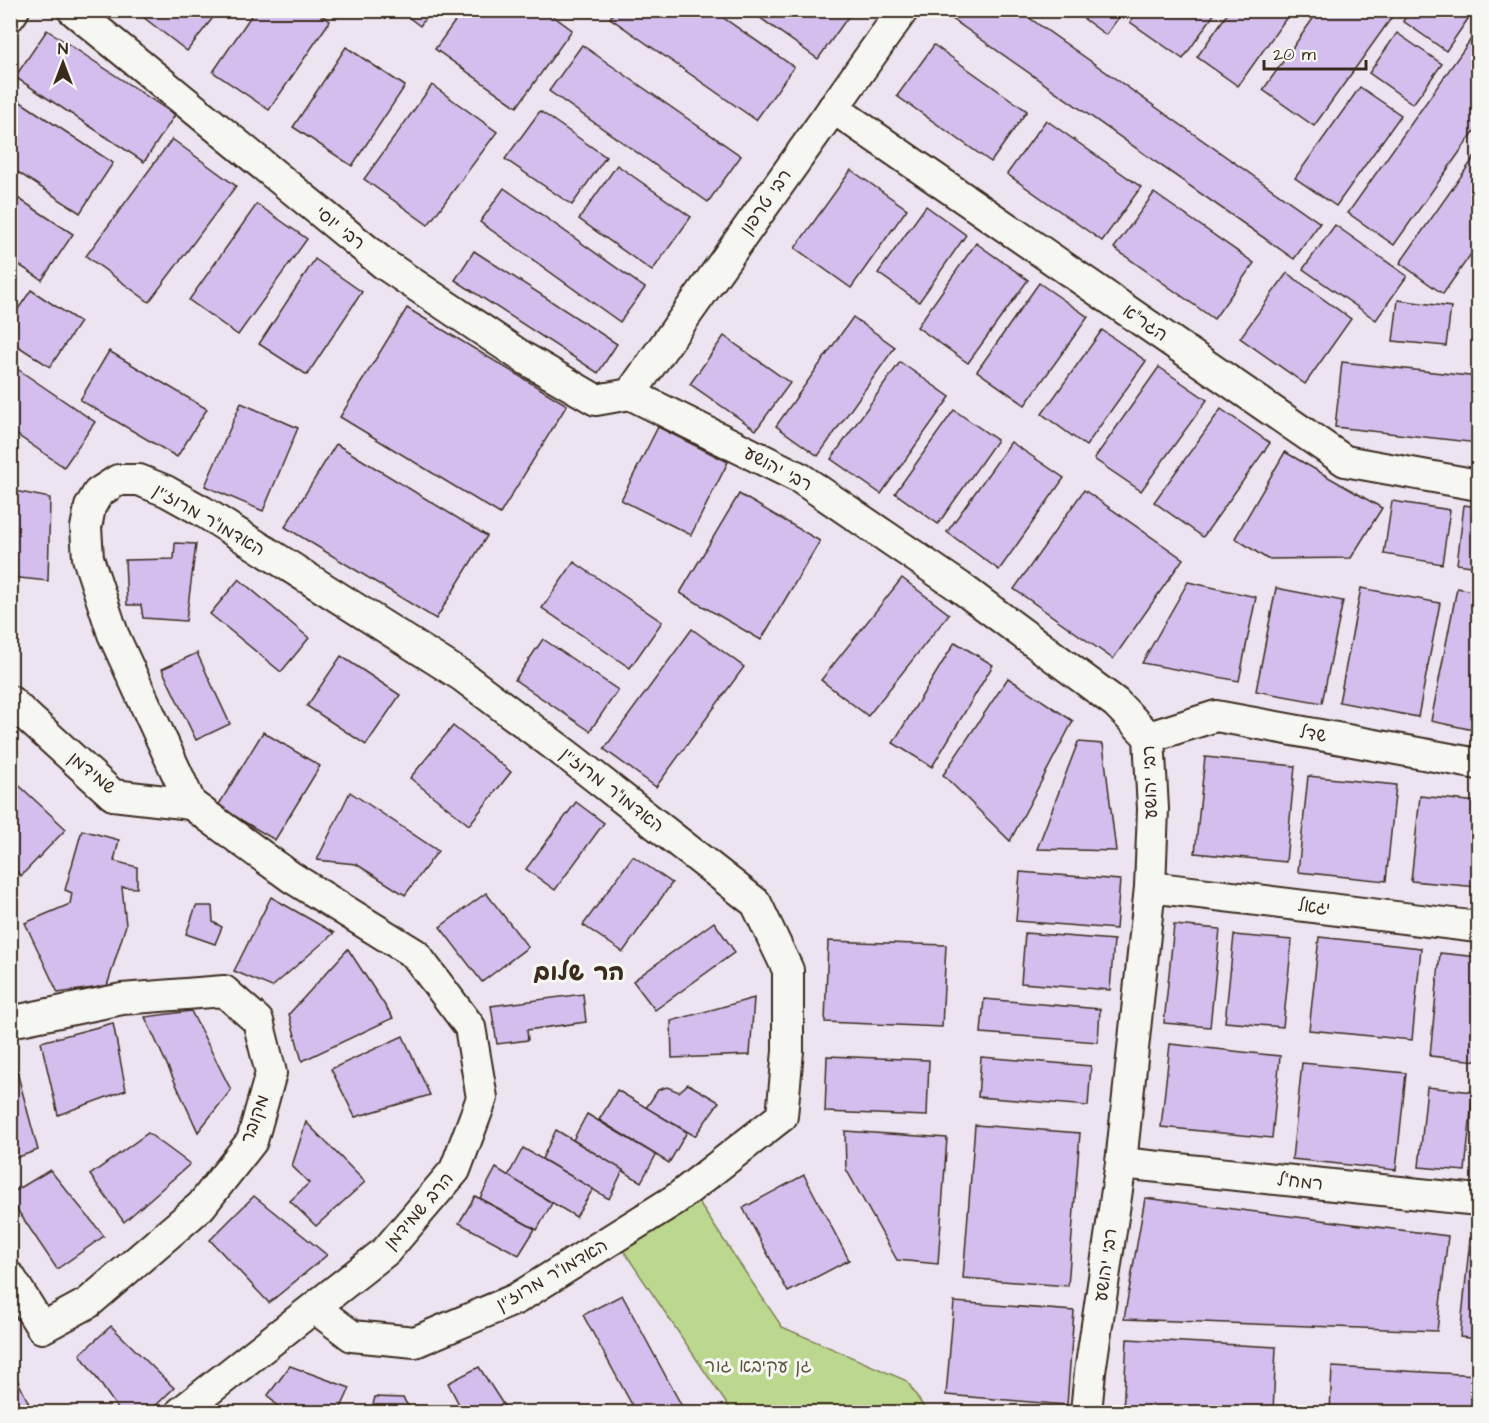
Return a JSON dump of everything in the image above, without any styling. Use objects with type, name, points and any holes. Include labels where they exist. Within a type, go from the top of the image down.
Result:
[{"type":"street","points":[[10,16],[14,10]]},
{"type":"street","name":"רבי יוסי","points":[[73,10],[384,264],[524,358],[596,400],[630,394]]},
{"type":"street","name":"רבי טרפון","points":[[630,394],[903,10]]},
{"type":"street","name":"הגר\"א","points":[[833,108],[1345,461],[1479,485]]},
{"type":"street","name":"רבי יהושע","points":[[630,394],[800,478],[979,600],[1116,703],[1149,737],[1153,809],[1150,887],[1121,1163],[1086,1413]]},
{"type":"street","name":"האדמו\"ר מרוז'ין","points":[[191,804],[113,634],[88,558],[86,528],[90,507],[98,493],[118,480],[139,480],[166,491],[202,511],[462,676],[756,903],[788,970],[788,1051],[782,1116],[676,1198],[516,1299],[415,1342],[352,1336],[315,1308]]},
{"type":"street","name":"שמידמן","points":[[10,701],[113,795],[191,804]]},
{"type":"street","name":"שדל","points":[[1149,737],[1216,716],[1479,764]]},
{"type":"street","name":"הרב שמידמן","points":[[181,1413],[386,1251],[455,1170],[482,1098],[470,1027],[415,954],[291,877],[191,804]]},
{"type":"street","name":"יגאל","points":[[1150,887],[1479,927]]},
{"type":"street","name":"מקובר","points":[[10,1022],[122,999],[224,991],[258,1021],[271,1073],[252,1141],[201,1206],[88,1303],[42,1328],[10,1277]]},
{"type":"street","name":"רמח\"ל","points":[[1121,1163],[1479,1200]]},
{"type":"green space","name":"גן עקיבא גור","points":[[695,1197],[782,1327],[907,1381],[927,1412],[732,1412],[623,1250]]},
{"type":"building","points":[[134,10],[219,10],[187,51]]},
{"type":"building","points":[[255,10],[314,10],[330,21],[269,110],[213,72]]},
{"type":"building","points":[[399,10],[431,10],[420,26]]},
{"type":"building","points":[[463,10],[545,10],[572,30],[517,107],[435,49]]},
{"type":"building","points":[[615,10],[712,10],[794,67],[756,120],[610,18]]},
{"type":"building","points":[[749,10],[853,10],[818,59]]},
{"type":"building","points":[[952,10],[1018,10],[1320,223],[1294,259],[948,16]]},
{"type":"building","points":[[1072,10],[1124,10],[1106,35]]},
{"type":"building","points":[[1138,10],[1217,10],[1183,59],[1130,22]]},
{"type":"building","points":[[1230,10],[1292,10],[1238,86],[1197,57]]},
{"type":"building","points":[[1319,10],[1397,10],[1314,126],[1263,90]]},
{"type":"building","points":[[1410,10],[1469,10],[1472,13],[1446,51],[1403,21]]},
{"type":"building","points":[[1478,29],[1478,126],[1394,245],[1348,213]]},
{"type":"building","points":[[47,30],[175,115],[144,162],[15,77]]},
{"type":"building","points":[[1397,33],[1442,64],[1413,104],[1369,73]]},
{"type":"building","points":[[582,45],[741,156],[708,202],[549,91]]},
{"type":"building","points":[[934,45],[1027,111],[991,162],[897,96]]},
{"type":"building","points":[[346,47],[405,86],[352,166],[293,127]]},
{"type":"building","points":[[432,85],[497,132],[428,225],[364,179]]},
{"type":"building","points":[[1360,87],[1401,115],[1336,206],[1295,178]]},
{"type":"building","points":[[10,95],[113,163],[80,213],[10,167]]},
{"type":"building","points":[[540,111],[606,157],[572,205],[505,159]]},
{"type":"building","points":[[1046,120],[1141,187],[1102,241],[1007,174]]},
{"type":"building","points":[[172,139],[236,186],[149,302],[86,256]]},
{"type":"building","points":[[1478,152],[1478,244],[1443,294],[1400,263]]},
{"type":"building","points":[[617,165],[691,217],[652,271],[579,219]]},
{"type":"building","points":[[851,170],[907,209],[851,288],[795,248]]},
{"type":"building","points":[[504,188],[645,288],[620,322],[480,222]]},
{"type":"building","points":[[10,193],[73,234],[42,280],[10,259]]},
{"type":"building","points":[[1154,193],[1254,263],[1214,319],[1114,248]]},
{"type":"building","points":[[257,204],[307,239],[238,335],[189,300]]},
{"type":"building","points":[[926,206],[966,235],[919,302],[878,273]]},
{"type":"building","points":[[1335,225],[1407,276],[1376,320],[1303,269]]},
{"type":"building","points":[[976,243],[1028,280],[968,363],[917,327]]},
{"type":"building","points":[[474,251],[617,344],[598,373],[455,280]]},
{"type":"building","points":[[315,259],[362,292],[307,375],[259,344]]},
{"type":"building","points":[[1287,273],[1351,319],[1305,384],[1240,338]]},
{"type":"building","points":[[1039,283],[1088,317],[1025,405],[977,371]]},
{"type":"building","points":[[31,290],[80,322],[50,367],[10,341],[10,321]]},
{"type":"building","points":[[1398,300],[1451,307],[1446,346],[1393,341]]},
{"type":"building","points":[[407,308],[567,405],[500,514],[340,417]]},
{"type":"building","points":[[853,317],[895,347],[818,456],[776,426]]},
{"type":"building","points":[[1102,330],[1146,361],[1086,446],[1042,414]]},
{"type":"building","points":[[724,336],[790,383],[756,430],[690,384]]},
{"type":"building","points":[[109,351],[207,409],[177,457],[80,400]]},
{"type":"building","points":[[900,362],[950,397],[881,494],[831,459]]},
{"type":"building","points":[[1342,362],[1478,377],[1478,443],[1335,427]]},
{"type":"building","points":[[10,364],[95,422],[64,467],[10,430]]},
{"type":"building","points":[[1159,367],[1207,400],[1141,491],[1094,459]]},
{"type":"building","points":[[241,403],[298,428],[263,511],[205,486]]},
{"type":"building","points":[[1221,409],[1270,443],[1203,537],[1154,502]]},
{"type":"building","points":[[954,410],[997,440],[938,524],[895,493]]},
{"type":"building","points":[[658,427],[728,462],[691,535],[621,500]]},
{"type":"building","points":[[1011,442],[1064,478],[999,570],[947,532]]},
{"type":"building","points":[[336,444],[487,536],[436,619],[285,527]]},
{"type":"building","points":[[1285,452],[1382,508],[1351,558],[1267,559],[1235,538]]},
{"type":"building","points":[[10,490],[50,498],[48,581],[10,577]]},
{"type":"building","points":[[1084,490],[1183,559],[1113,659],[1014,589]]},
{"type":"building","points":[[739,494],[820,541],[761,640],[680,593]]},
{"type":"building","points":[[1392,501],[1450,510],[1442,564],[1384,554]]},
{"type":"building","points":[[1464,505],[1478,507],[1478,567],[1457,564]]},
{"type":"building","points":[[175,543],[196,544],[186,621],[143,618],[141,605],[127,605],[125,560],[174,559]]},
{"type":"building","points":[[574,562],[662,622],[630,668],[542,608]]},
{"type":"building","points":[[902,578],[949,614],[868,716],[821,680]]},
{"type":"building","points":[[239,579],[309,638],[281,672],[210,614]]},
{"type":"building","points":[[1188,582],[1256,597],[1239,681],[1142,663]]},
{"type":"building","points":[[1276,588],[1343,601],[1322,703],[1256,691]]},
{"type":"building","points":[[1361,588],[1440,603],[1418,717],[1339,702]]},
{"type":"building","points":[[1457,588],[1478,592],[1478,731],[1431,721]]},
{"type":"building","points":[[692,629],[744,667],[656,787],[604,749]]},
{"type":"building","points":[[543,639],[618,690],[590,731],[515,680]]},
{"type":"building","points":[[955,642],[993,665],[932,767],[893,743]]},
{"type":"building","points":[[197,653],[230,724],[196,740],[162,669]]},
{"type":"building","points":[[341,656],[400,695],[366,745],[307,706]]},
{"type":"building","points":[[1008,678],[1073,721],[1010,841],[943,775]]},
{"type":"building","points":[[453,726],[511,772],[469,825],[410,778]]},
{"type":"building","points":[[263,732],[320,766],[275,840],[218,806]]},
{"type":"building","points":[[1078,742],[1103,744],[1116,851],[1037,849]]},
{"type":"building","points":[[1205,757],[1295,766],[1286,862],[1195,853]]},
{"type":"building","points":[[1308,776],[1396,785],[1386,881],[1298,872]]},
{"type":"building","points":[[10,777],[66,829],[21,876],[10,865]]},
{"type":"building","points":[[350,792],[438,851],[405,895],[356,864],[317,860]]},
{"type":"building","points":[[1420,796],[1478,802],[1478,887],[1411,881]]},
{"type":"building","points":[[576,802],[604,823],[555,890],[526,869]]},
{"type":"building","points":[[82,830],[119,840],[114,861],[137,867],[137,888],[122,887],[126,925],[107,986],[58,993],[25,923],[70,904],[72,893],[65,890]]},
{"type":"building","points":[[633,856],[672,883],[623,952],[583,925]]},
{"type":"building","points":[[1020,872],[1120,880],[1116,929],[1016,921]]},
{"type":"building","points":[[486,893],[528,947],[482,982],[440,927]]},
{"type":"building","points":[[271,897],[334,933],[272,987],[234,971]]},
{"type":"building","points":[[196,906],[212,906],[213,922],[222,927],[215,944],[186,934]]},
{"type":"building","points":[[714,922],[735,952],[655,1010],[633,981]]},
{"type":"building","points":[[1174,925],[1220,929],[1210,1027],[1164,1023]]},
{"type":"building","points":[[1025,933],[1114,940],[1110,990],[1021,983]]},
{"type":"building","points":[[1234,935],[1292,940],[1283,1027],[1225,1022]]},
{"type":"building","points":[[1319,937],[1421,948],[1412,1040],[1309,1030]]},
{"type":"building","points":[[828,941],[946,945],[942,1027],[825,1022]]},
{"type":"building","points":[[348,949],[393,1018],[302,1061],[289,1014]]},
{"type":"building","points":[[1440,953],[1478,957],[1478,1061],[1430,1056]]},
{"type":"building","points":[[583,994],[586,1022],[527,1030],[528,1040],[497,1044],[491,1006]]},
{"type":"building","points":[[754,998],[750,1055],[672,1058],[671,1021]]},
{"type":"building","points":[[984,999],[1100,1009],[1098,1042],[981,1033]]},
{"type":"building","points":[[191,1011],[231,1090],[198,1132],[145,1017]]},
{"type":"building","points":[[113,1023],[126,1090],[58,1115],[41,1042]]},
{"type":"building","points":[[403,1036],[430,1095],[355,1117],[331,1069]]},
{"type":"building","points":[[1170,1044],[1280,1056],[1272,1138],[1161,1127]]},
{"type":"building","points":[[10,1046],[38,1150],[10,1160]]},
{"type":"building","points":[[827,1056],[929,1060],[927,1116],[825,1112]]},
{"type":"building","points":[[981,1057],[1091,1066],[1088,1106],[978,1097]]},
{"type":"building","points":[[1302,1063],[1406,1073],[1396,1170],[1292,1159]]},
{"type":"building","points":[[688,1084],[719,1102],[695,1136],[646,1108],[658,1090],[667,1087],[679,1092]]},
{"type":"building","points":[[1427,1087],[1473,1092],[1465,1171],[1419,1167]]},
{"type":"building","points":[[617,1090],[687,1132],[669,1163],[599,1120]]},
{"type":"building","points":[[587,1114],[656,1155],[641,1182],[573,1140]]},
{"type":"building","points":[[306,1122],[365,1182],[316,1226],[290,1201],[309,1183],[292,1166]]},
{"type":"building","points":[[975,1125],[1080,1133],[1068,1286],[963,1278]]},
{"type":"building","points":[[556,1130],[623,1170],[609,1199],[542,1159]]},
{"type":"building","points":[[845,1131],[947,1138],[938,1264],[897,1260],[846,1169]]},
{"type":"building","points":[[148,1133],[190,1164],[124,1222],[90,1175]]},
{"type":"building","points":[[523,1148],[593,1189],[576,1217],[508,1176]]},
{"type":"building","points":[[496,1168],[552,1203],[537,1230],[480,1198]]},
{"type":"building","points":[[50,1170],[104,1236],[57,1269],[10,1199],[10,1194]]},
{"type":"building","points":[[804,1175],[849,1260],[788,1292],[743,1208]]},
{"type":"building","points":[[254,1196],[327,1255],[269,1303],[210,1240]]},
{"type":"building","points":[[475,1196],[535,1229],[519,1255],[459,1223]]},
{"type":"building","points":[[1145,1198],[1448,1236],[1437,1331],[1124,1319]]},
{"type":"building","points":[[1470,1238],[1478,1239],[1478,1339],[1460,1337]]},
{"type":"building","points":[[622,1295],[685,1412],[636,1412],[583,1315]]},
{"type":"building","points":[[954,1302],[1074,1311],[1067,1405],[946,1395]]},
{"type":"building","points":[[111,1326],[174,1388],[149,1412],[120,1412],[80,1354]]},
{"type":"building","points":[[1127,1339],[1276,1347],[1273,1412],[1123,1412]]},
{"type":"building","points":[[10,1365],[33,1412],[10,1412]]},
{"type":"building","points":[[290,1366],[350,1388],[339,1412],[282,1412],[268,1395]]},
{"type":"building","points":[[479,1367],[508,1412],[463,1412],[448,1383]]},
{"type":"building","points":[[1332,1367],[1478,1375],[1478,1412],[1330,1412]]},
{"type":"building","points":[[375,1397],[403,1398],[412,1412],[371,1412]]},
{"type":"district","name":"הר שלום","points":[[579,973]]}]
